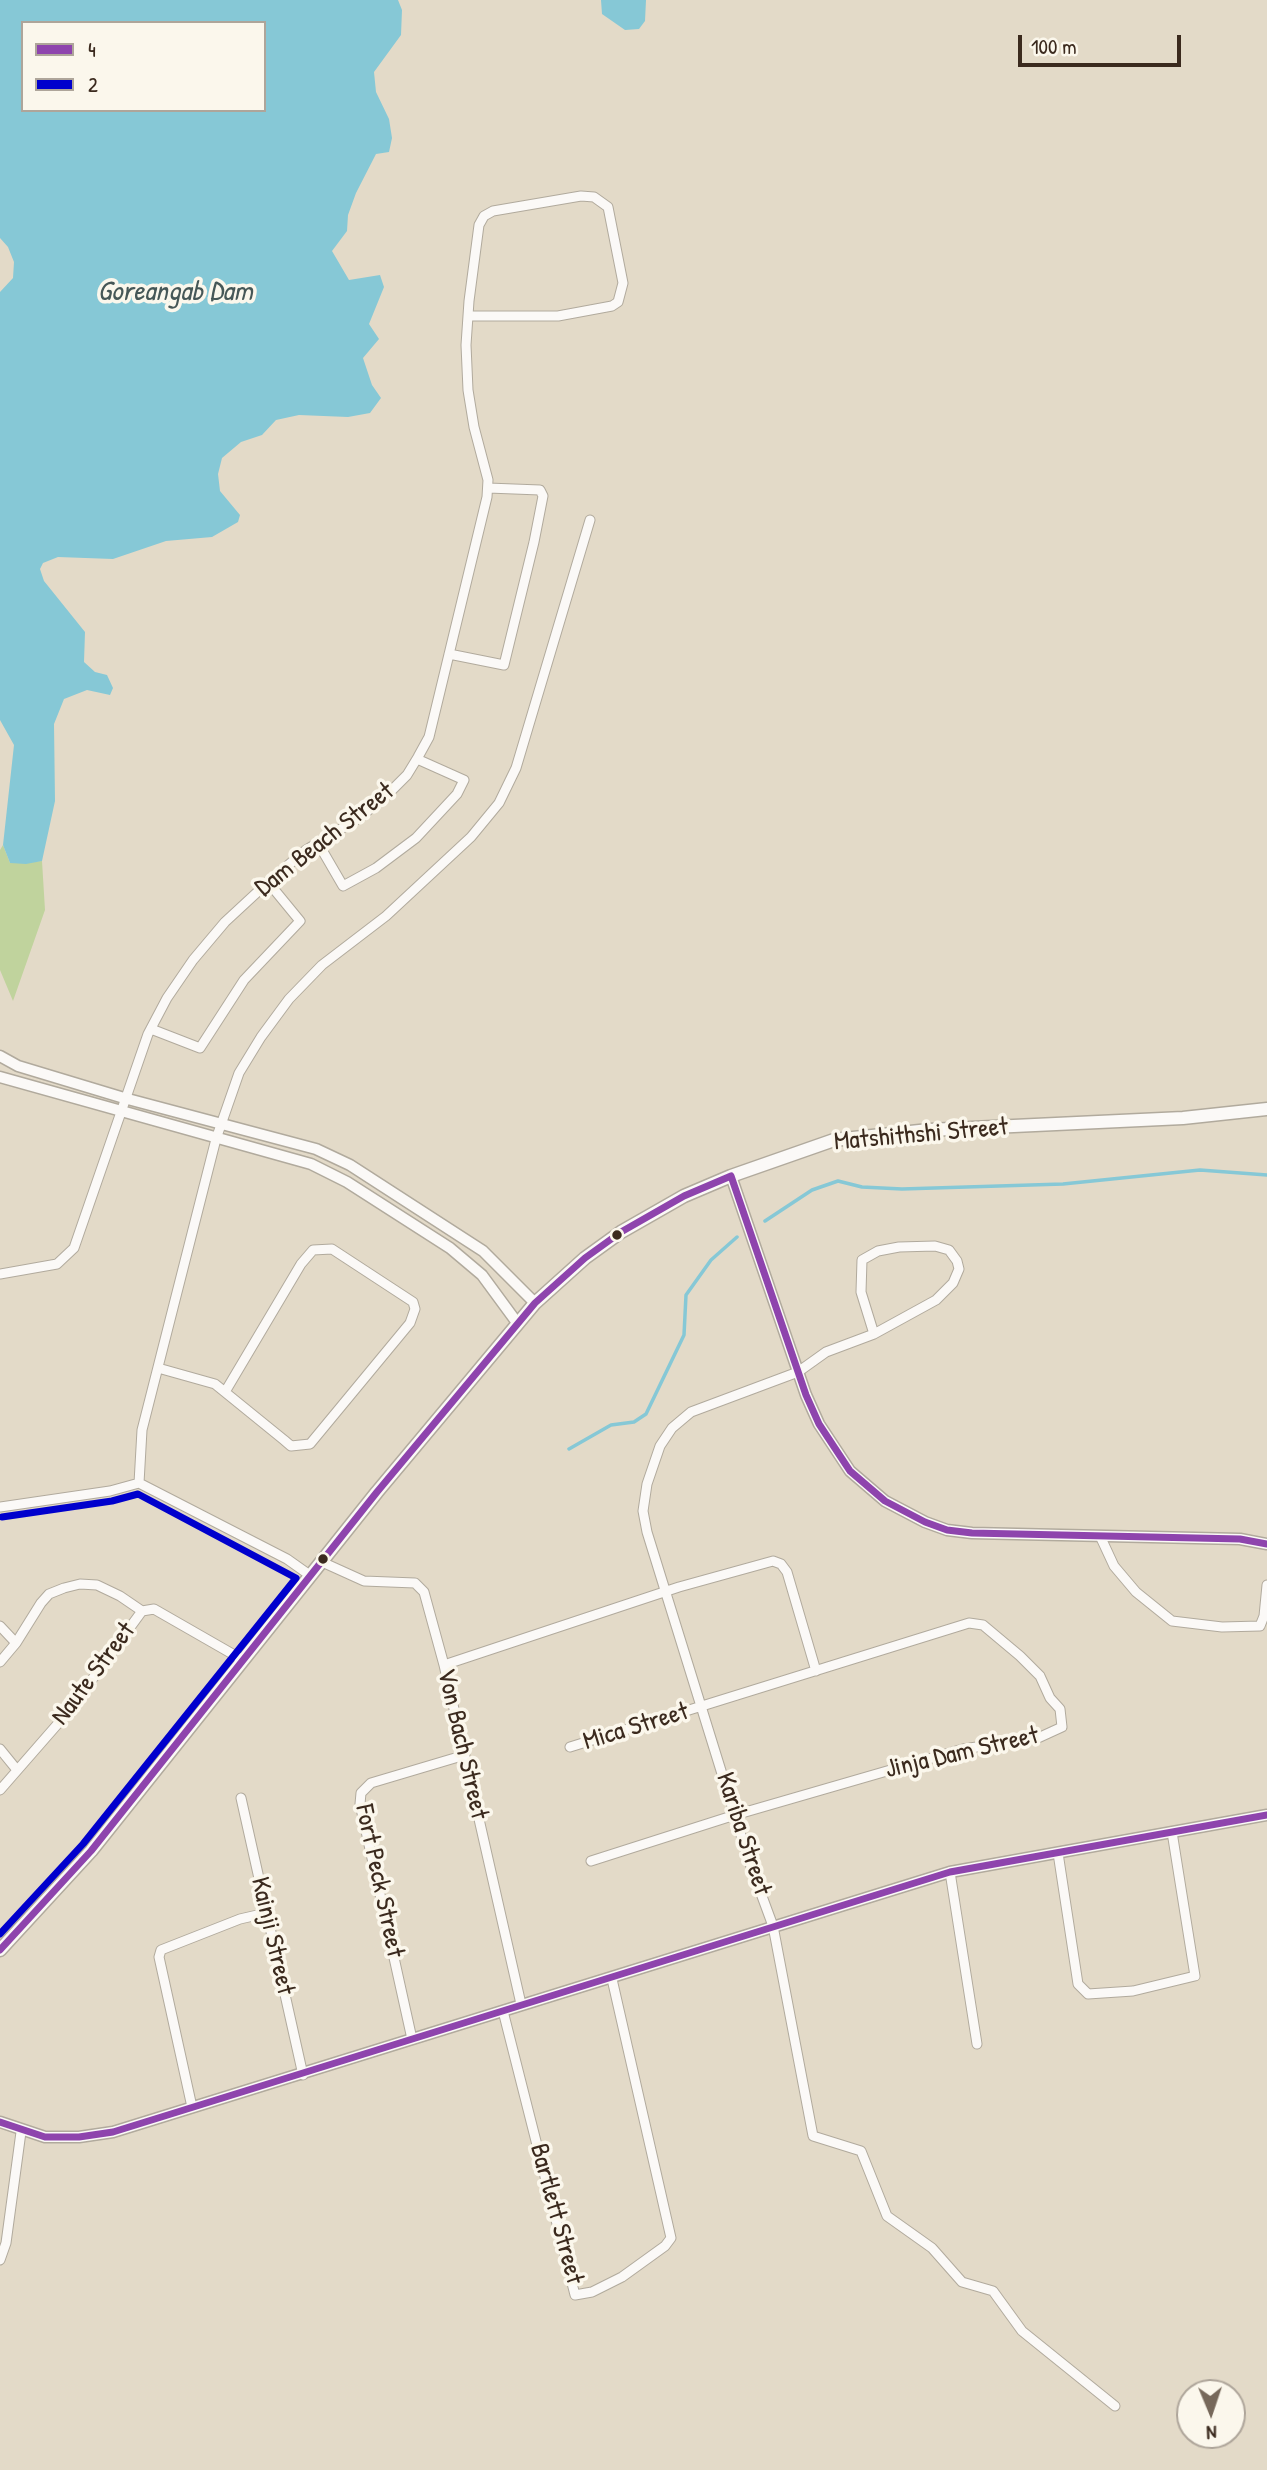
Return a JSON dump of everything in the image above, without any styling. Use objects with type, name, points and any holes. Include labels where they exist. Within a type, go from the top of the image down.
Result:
[{"type":"main road","name":"Matshithshi Street","points":[[0,1950],[90,1851],[322,1562],[535,1304],[585,1258],[621,1232],[684,1196],[731,1176],[791,1153],[854,1137],[929,1130],[1183,1118],[1267,1109]]},
{"type":"street","points":[[449,654],[504,665],[543,496],[540,490],[488,488],[468,390],[468,316],[476,240],[484,216],[507,208],[582,195],[594,197],[608,207],[623,283],[618,302],[612,306],[558,316],[468,316]]},
{"type":"street","name":"Dam Beach Street","points":[[0,1274],[57,1264],[74,1248],[124,1098],[151,1028],[193,960],[225,922],[268,882],[318,843],[359,818],[390,792],[416,759],[429,737],[488,488]]},
{"type":"street","points":[[139,1483],[142,1430],[220,1123],[239,1073],[289,999],[322,965],[386,916],[471,837],[499,803],[516,768],[590,520]]},
{"type":"street","points":[[318,843],[343,886],[376,868],[416,838],[457,794],[464,780],[416,759]]},
{"type":"street","points":[[151,1028],[200,1048],[244,980],[300,921],[268,882]]},
{"type":"street","points":[[0,1056],[18,1066],[124,1098],[316,1149],[350,1164],[483,1251],[535,1304]]},
{"type":"street","points":[[0,1077],[120,1113],[311,1164],[347,1182],[450,1248],[482,1275],[518,1324]]},
{"type":"street","points":[[731,1176],[798,1372],[819,1424],[850,1471],[901,1510],[947,1530],[1101,1538],[1240,1539],[1267,1544]]},
{"type":"street","name":"Kariba Street","points":[[874,1334],[861,1292],[862,1260],[878,1251],[899,1247],[935,1246],[949,1250],[959,1269],[953,1283],[936,1300],[874,1334],[826,1352],[798,1372],[691,1412],[672,1427],[660,1446],[647,1484],[643,1511],[664,1593],[773,1926],[813,2136],[861,2151],[887,2216],[932,2248],[962,2282],[993,2291],[1022,2332],[1115,2406]]},
{"type":"street","points":[[158,1367],[201,1379],[225,1392],[291,1446],[310,1444],[410,1323],[415,1310],[413,1302],[332,1249],[313,1250],[301,1264],[225,1392]]},
{"type":"street","points":[[0,1507],[110,1491],[139,1483],[287,1559],[311,1576]]},
{"type":"street","points":[[1101,1538],[1121,1575],[1136,1592],[1172,1621],[1222,1627],[1260,1626],[1264,1616],[1267,1585]]},
{"type":"street","points":[[444,1665],[664,1593],[773,1561],[781,1564],[787,1572],[816,1671]]},
{"type":"street","name":"Von Bach Street","points":[[322,1562],[364,1581],[415,1583],[424,1592],[444,1665],[522,2004]]},
{"type":"street","points":[[0,1662],[16,1643],[41,1603],[49,1594],[64,1588],[80,1584],[97,1585],[142,1611]]},
{"type":"street","name":"Naute Street","points":[[0,1790],[69,1711],[142,1611],[154,1609],[243,1660]]},
{"type":"street","name":"Jinja Dam Street","points":[[703,1707],[954,1626],[983,1625],[1040,1676],[1050,1698],[1060,1709],[1062,1727],[1038,1738],[963,1749],[735,1815]]},
{"type":"street","points":[[0,1626],[16,1643]]},
{"type":"street","name":"Mica Street","points":[[570,1747],[703,1707]]},
{"type":"street","points":[[0,1749],[17,1770]]},
{"type":"street","name":"Fort Peck Street","points":[[412,2039],[360,1804],[361,1793],[371,1783],[465,1755]]},
{"type":"street","name":"Kainji Street","points":[[241,1798],[303,2075]]},
{"type":"street","points":[[591,1861],[735,1815]]},
{"type":"street","points":[[0,2122],[21,2132],[45,2137],[79,2137],[113,2132],[950,1872],[1267,1815]]},
{"type":"street","points":[[1058,1853],[1078,1984],[1088,1994],[1133,1990],[1195,1976],[1172,1832]]},
{"type":"street","points":[[950,1872],[978,2044]]},
{"type":"street","points":[[192,2107],[159,1957],[161,1950],[240,1919],[266,1913]]},
{"type":"street","name":"Bartlett Street","points":[[503,2011],[575,2295],[592,2292],[622,2277],[665,2246],[671,2238],[612,1979]]},
{"type":"street","points":[[0,2260],[6,2243],[21,2132]]},
{"type":"street","points":[[0,2194],[12,2196]]},
{"type":"green space","points":[[3,845],[10,863],[42,861],[45,910],[13,1001],[0,970],[0,850]]},
{"type":"water","name":"Goreangab Dam","points":[[0,0],[398,0],[402,10],[401,35],[374,72],[376,92],[389,119],[392,138],[389,152],[376,154],[356,193],[348,215],[347,231],[332,251],[349,280],[380,275],[384,287],[369,324],[379,339],[363,358],[372,385],[381,398],[370,413],[348,417],[299,415],[276,420],[262,435],[241,442],[222,458],[218,474],[220,491],[240,515],[238,522],[212,537],[166,541],[113,559],[58,557],[43,563],[40,569],[44,581],[85,632],[84,662],[95,672],[107,675],[113,688],[110,695],[87,690],[64,699],[54,724],[55,801],[42,861],[26,864],[10,863],[3,845],[14,745],[0,720],[0,292],[13,278],[14,262],[8,247],[0,238]]},
{"type":"water","points":[[601,0],[646,0],[645,21],[639,29],[625,30],[602,14]]},
{"type":"waterway","points":[[765,1221],[812,1190],[838,1181],[862,1187],[902,1189],[1063,1184],[1200,1170],[1267,1175]]},
{"type":"waterway","points":[[569,1449],[611,1425],[634,1422],[646,1414],[684,1335],[686,1295],[711,1260],[737,1237]]},
{"type":"transit line","name":"4","points":[[731,1176],[806,1395],[819,1424],[850,1471],[885,1501],[925,1522],[947,1530],[972,1533],[1240,1539],[1267,1544]]},
{"type":"transit line","name":"4","points":[[0,1950],[91,1851],[377,1492],[535,1303],[585,1258],[621,1232],[684,1196],[731,1176]]},
{"type":"transit line","name":"2","points":[[0,1934],[83,1844],[296,1578],[138,1494],[112,1501],[2,1517]]},
{"type":"transit line","name":"4","points":[[0,2122],[45,2137],[79,2137],[113,2132],[950,1872],[1267,1815]]}]
